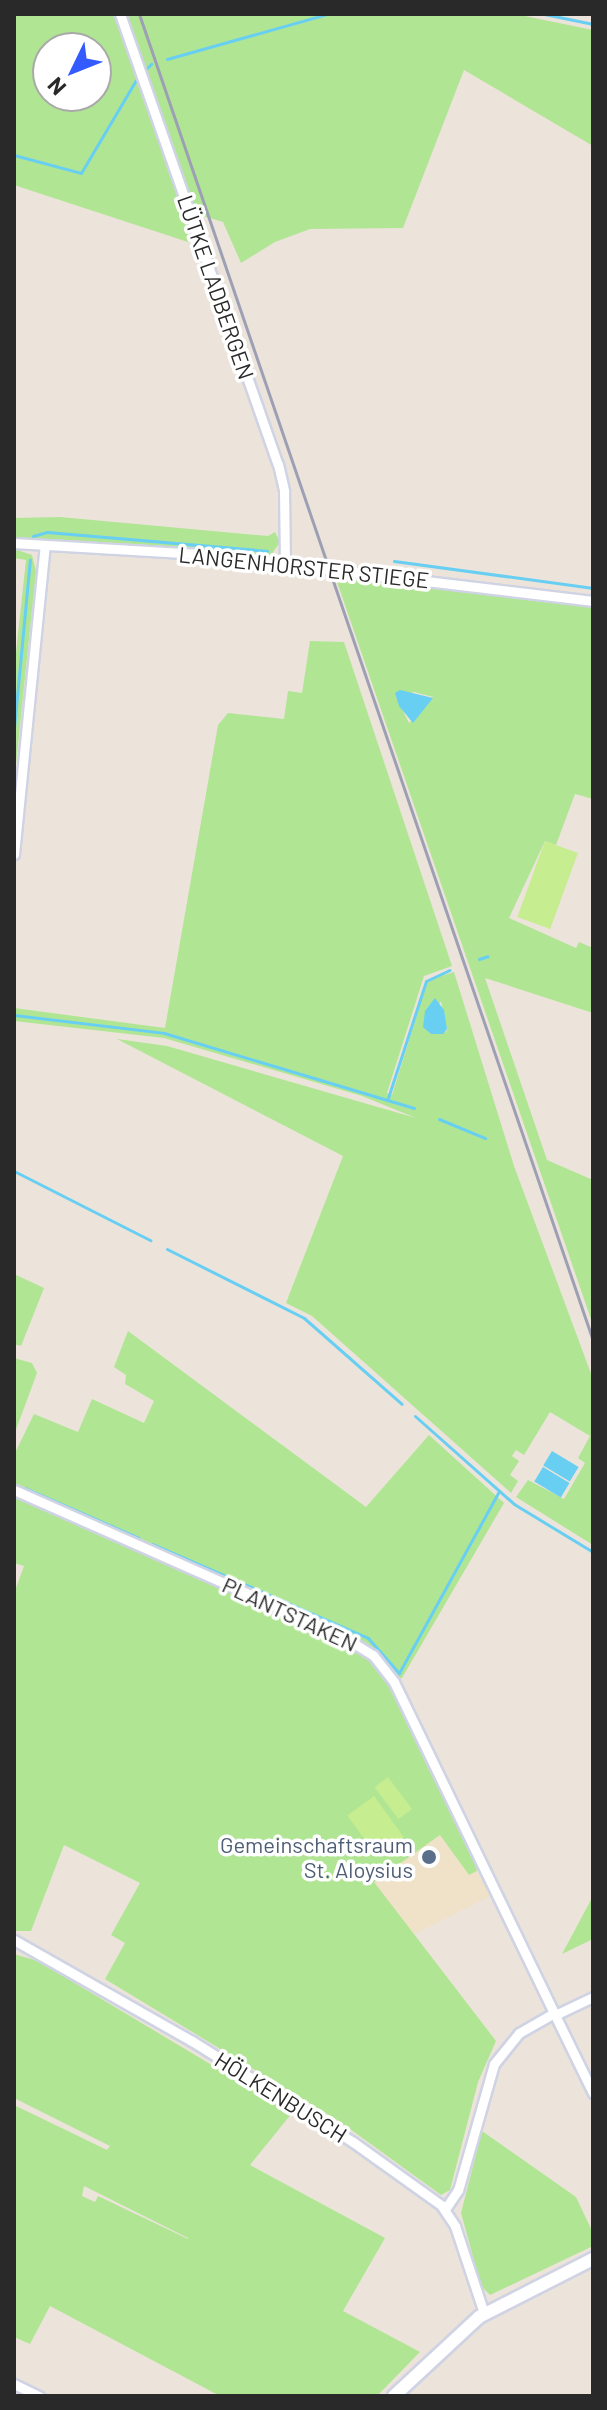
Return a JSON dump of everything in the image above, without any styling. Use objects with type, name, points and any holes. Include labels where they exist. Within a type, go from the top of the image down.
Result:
[{"type":"main road","points":[[394,2396],[484,2313],[593,2259]]},
{"type":"street","name":"LÜTKE LADBERGEN","points":[[120,14],[278,464],[284,491],[285,565]]},
{"type":"street","name":"LANGENHORSTER STIEGE","points":[[14,543],[200,554],[593,601]]},
{"type":"street","points":[[14,854],[45,546]]},
{"type":"street","name":"PLANTSTAKEN","points":[[14,1490],[339,1634],[373,1655],[402,1697],[593,2093]]},
{"type":"street","name":"HÖLKENBUSCH","points":[[14,1940],[81,1975],[278,2095],[445,2209]]},
{"type":"street","points":[[484,2313],[445,2209],[458,2190],[494,2064],[519,2033],[593,1997]]},
{"type":"street","points":[[14,2384],[39,2396]]},
{"type":"shaded area","points":[[440,1835],[469,1875],[477,1871],[490,1896],[413,1935],[373,1882]]},
{"type":"green space","points":[[14,14],[515,14],[593,30],[593,146],[464,70],[403,228],[310,229],[275,242],[241,263],[223,222],[180,209],[191,243],[14,185]]},
{"type":"green space","points":[[60,517],[268,536],[275,532],[280,542],[269,558],[14,538],[14,518]]},
{"type":"green space","points":[[14,549],[32,555],[36,571],[14,784],[14,671],[26,560],[14,558]]},
{"type":"green space","points":[[335,576],[593,605],[593,799],[575,794],[556,845],[545,841],[509,918],[576,948],[579,942],[593,948],[593,1013],[485,978],[547,1160],[593,1180],[593,1325]],"holes":[[[414,692],[433,697],[409,723],[396,697]]]},
{"type":"green space","points":[[310,641],[344,642],[452,966],[424,976],[387,1093],[392,1095],[428,980],[454,972],[514,1166],[593,1379],[593,1545],[516,1497],[528,1480],[564,1499],[585,1463],[578,1458],[590,1436],[550,1412],[524,1455],[516,1450],[512,1456],[519,1461],[510,1475],[518,1481],[511,1493],[312,1316],[286,1303],[343,1156],[117,1039],[167,1046],[416,1118],[362,1096],[164,1038],[14,1021],[14,1008],[165,1028],[218,725],[228,713],[284,719],[288,691],[302,693]],"holes":[[[441,1001],[447,1031],[431,1034],[424,1027]]]},
{"type":"green space","points":[[545,841],[578,853],[550,929],[517,917]]},
{"type":"green space","points":[[14,1274],[44,1288],[21,1346],[14,1344]]},
{"type":"green space","points":[[128,1331],[366,1507],[429,1435],[504,1503],[402,1678],[395,1678],[373,1652],[352,1637],[14,1487],[14,1455],[34,1414],[78,1432],[92,1399],[144,1423],[154,1401],[125,1384],[126,1375],[114,1367]]},
{"type":"green space","points":[[14,1358],[32,1363],[37,1373],[14,1435]]},
{"type":"green space","points":[[14,1494],[347,1642],[375,1664],[390,1685],[468,1841],[477,1871],[469,1875],[440,1835],[374,1882],[496,2041],[478,2082],[450,2190],[441,2195],[339,2121],[105,1979],[125,1943],[111,1935],[140,1883],[64,1845],[31,1931],[14,1931],[14,1593],[24,1566],[14,1563]]},
{"type":"green space","points":[[388,1777],[412,1809],[398,1819],[374,1787]]},
{"type":"green space","points":[[374,1796],[404,1837],[377,1857],[347,1815]]},
{"type":"green space","points":[[593,1896],[593,1939],[562,1954],[569,1941]]},
{"type":"green space","points":[[14,1954],[38,1961],[292,2113],[250,2165],[385,2238],[343,2311],[420,2352],[377,2396],[220,2396],[50,2306],[30,2344],[14,2337],[14,2105],[107,2150],[110,2146],[14,2098]],"holes":[[[84,2186],[188,2238],[98,2196],[95,2202],[82,2196]]]},
{"type":"green space","points":[[482,2131],[576,2197],[593,2233],[593,2246],[490,2295],[481,2286],[461,2213]]},
{"type":"water","points":[[400,690],[433,698],[413,723],[399,706],[395,693]]},
{"type":"water","points":[[435,998],[444,1010],[447,1029],[443,1034],[431,1034],[423,1027],[425,1011]]},
{"type":"water","points":[[552,1451],[579,1467],[570,1482],[543,1466]]},
{"type":"water","points":[[543,1467],[570,1483],[561,1498],[534,1482]]},
{"type":"waterway","points":[[167,59],[327,14]]},
{"type":"waterway","points":[[544,14],[593,24]]},
{"type":"waterway","points":[[147,68],[151,64]]},
{"type":"waterway","points":[[14,155],[81,173],[136,80]]},
{"type":"waterway","points":[[33,536],[47,532],[267,551]]},
{"type":"waterway","points":[[14,728],[30,560]]},
{"type":"waterway","points":[[394,561],[593,588]]},
{"type":"waterway","points":[[479,959],[488,956]]},
{"type":"waterway","points":[[388,1098],[426,981],[450,970]]},
{"type":"waterway","points":[[14,1015],[164,1033],[414,1108]]},
{"type":"waterway","points":[[439,1119],[485,1138]]},
{"type":"waterway","points":[[14,1171],[150,1240]]},
{"type":"waterway","points":[[167,1249],[304,1318],[402,1404]]},
{"type":"waterway","points":[[415,1416],[514,1504],[593,1552]]},
{"type":"waterway","points":[[25,1488],[139,1538]]},
{"type":"waterway","points":[[152,1544],[368,1638],[399,1673],[499,1491]]},
{"type":"railway","points":[[139,14],[593,1341]]},
{"type":"place","name":"Gemeinschaftsraum St. Aloysius","points":[[429,1857]]}]
